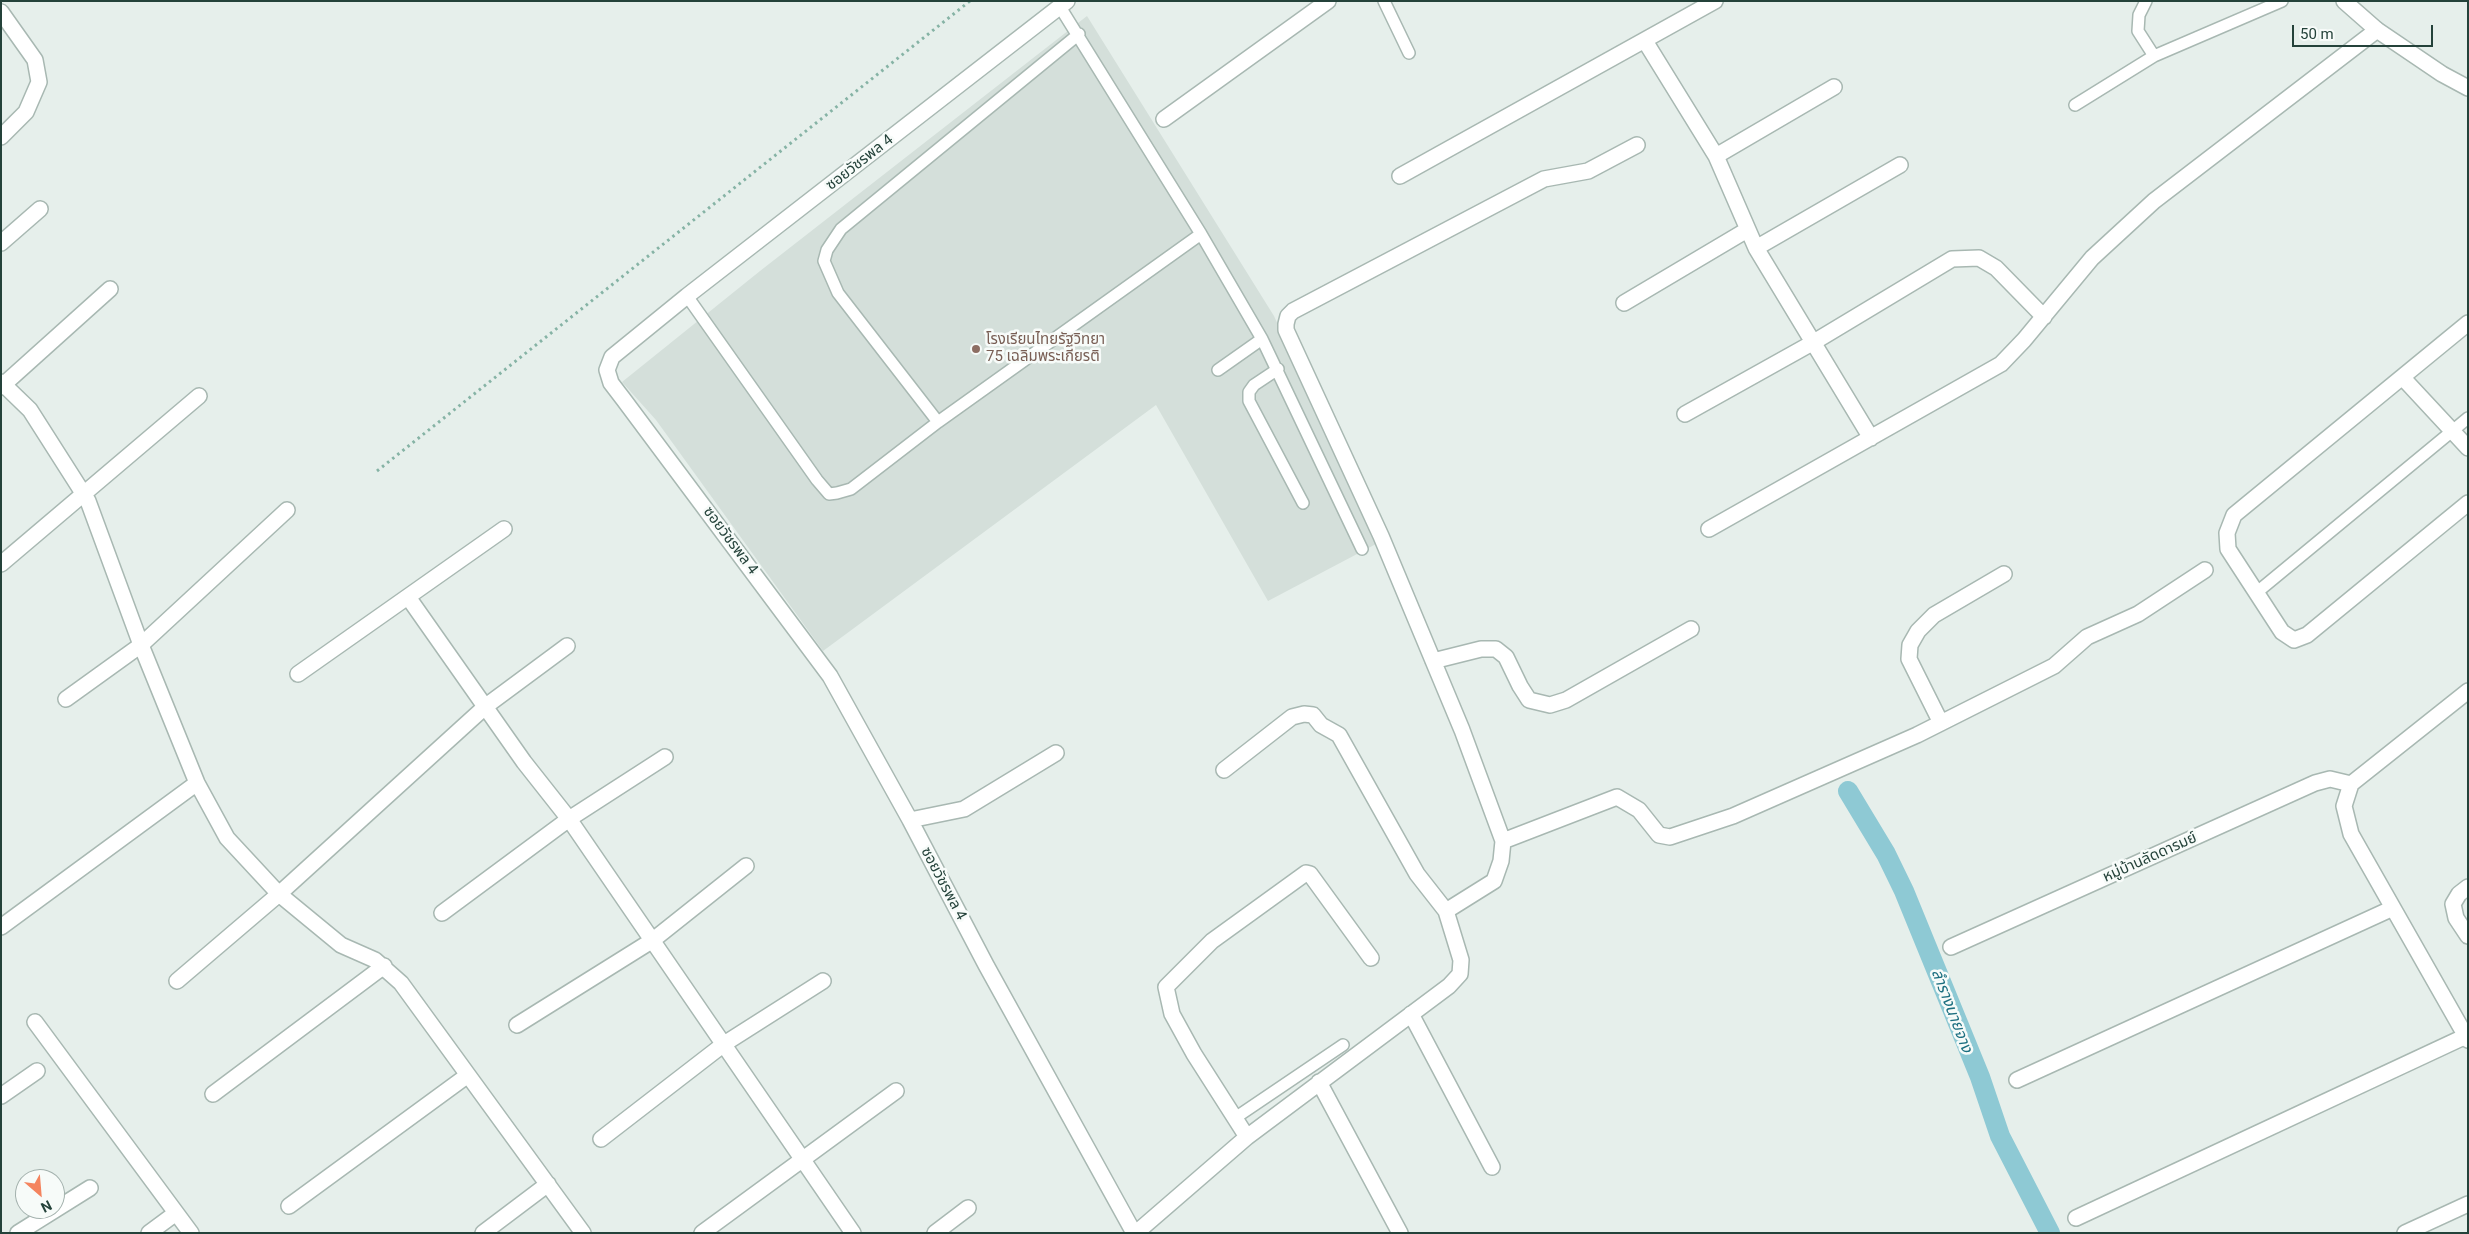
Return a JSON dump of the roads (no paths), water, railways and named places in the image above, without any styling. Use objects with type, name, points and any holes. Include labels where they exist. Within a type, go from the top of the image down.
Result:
[{"type":"street","points":[[1164,119],[1328,1]]},
{"type":"street","points":[[1400,176],[1715,1]]},
{"type":"street","points":[[2344,1],[2377,30],[2468,88]]},
{"type":"street","name":"ซอยวัชรพล 4","points":[[1063,4],[687,296],[612,357],[607,370],[611,382],[830,676],[910,820],[986,965],[1135,1233]]},
{"type":"street","points":[[1,12],[35,60],[39,82],[26,112],[1,137]]},
{"type":"street","points":[[1709,528],[2001,364],[2044,317],[2092,258],[2154,201],[2377,30]]},
{"type":"street","points":[[1644,41],[1716,156],[1756,248],[1871,438]]},
{"type":"street","points":[[1716,156],[1834,88]]},
{"type":"street","points":[[1446,911],[1494,881],[1501,861],[1503,841],[1462,730],[1381,536],[1286,330],[1288,316],[1293,311],[1544,179],[1588,171],[1637,145]]},
{"type":"street","points":[[1756,248],[1900,165]]},
{"type":"street","points":[[1,243],[40,209]]},
{"type":"street","points":[[1624,304],[1747,230]]},
{"type":"street","points":[[1685,414],[1814,342],[1952,259],[1979,258],[1996,268],[2044,317]]},
{"type":"street","points":[[110,289],[2,384],[30,410],[88,501],[140,645],[198,783],[227,838],[278,894],[341,945],[365,954],[384,966],[401,983],[583,1233]]},
{"type":"street","points":[[2468,323],[2234,515],[2227,533],[2228,550],[2282,632],[2294,640],[2307,634],[2468,503]]},
{"type":"street","points":[[2403,378],[2468,448]]},
{"type":"street","points":[[1,564],[200,396]]},
{"type":"street","points":[[66,699],[140,645],[287,510]]},
{"type":"street","points":[[298,674],[504,529]]},
{"type":"street","points":[[1503,841],[1617,797],[1639,810],[1659,834],[1670,837],[1733,816],[1941,723],[2054,666],[2087,637],[2138,614],[2204,570]]},
{"type":"street","points":[[1941,723],[1909,659],[1910,645],[1918,631],[1934,615],[2004,574]]},
{"type":"street","points":[[408,597],[524,762],[569,819],[853,1233]]},
{"type":"street","points":[[1433,661],[1482,649],[1496,649],[1506,657],[1529,700],[1550,704],[1566,700],[1691,629]]},
{"type":"street","points":[[177,981],[278,894],[486,706],[567,646]]},
{"type":"street","points":[[2076,1218],[2467,1038],[2351,834],[2344,806],[2351,784],[2468,691]]},
{"type":"street","points":[[1135,1233],[1247,1136],[1449,986],[1460,974],[1462,960],[1446,911],[1417,874],[1339,735],[1321,724],[1313,715],[1304,714],[1292,718],[1224,770]]},
{"type":"street","points":[[910,820],[964,809],[1056,753]]},
{"type":"street","points":[[442,913],[569,819],[665,757]]},
{"type":"street","name":"หมู่บ้านลัดดารมย์","points":[[1951,947],[2315,783],[2330,779],[2351,784]]},
{"type":"street","points":[[1,928],[198,783]]},
{"type":"street","points":[[517,1025],[653,940],[746,866]]},
{"type":"street","points":[[1247,1136],[1194,1054],[1172,1014],[1166,987],[1212,941],[1306,873],[1310,874],[1371,958]]},
{"type":"street","points":[[2468,888],[2459,894],[2453,904],[2456,918],[2468,936]]},
{"type":"street","points":[[2017,1080],[2393,908]]},
{"type":"street","points":[[213,1094],[384,966]]},
{"type":"street","points":[[601,1138],[724,1044],[823,981]]},
{"type":"street","points":[[1411,1014],[1492,1167]]},
{"type":"street","points":[[34,1022],[191,1233]]},
{"type":"street","points":[[1,1096],[36,1071]]},
{"type":"street","points":[[289,1206],[468,1075]]},
{"type":"street","points":[[1319,1082],[1400,1233]]},
{"type":"street","points":[[702,1233],[896,1091]]},
{"type":"street","points":[[483,1233],[548,1184]]},
{"type":"street","points":[[18,1233],[90,1188]]},
{"type":"street","points":[[2405,1233],[2468,1204]]},
{"type":"street","points":[[935,1233],[968,1208]]},
{"type":"street","points":[[149,1233],[176,1213]]},
{"type":"lane","points":[[1384,1],[1409,53]]},
{"type":"lane","points":[[2146,1],[2139,15],[2138,31],[2154,56]]},
{"type":"lane","points":[[2074,106],[2154,56],[2282,1]]},
{"type":"lane","points":[[1063,4],[1079,34],[1201,234],[1262,339],[1278,369],[1362,549]]},
{"type":"lane","points":[[938,422],[838,293],[824,261],[827,250],[841,229],[1079,34]]},
{"type":"lane","points":[[687,296],[817,480],[829,494],[850,489],[938,422],[1201,234]]},
{"type":"lane","points":[[1218,370],[1262,339]]},
{"type":"lane","points":[[1278,369],[1254,385],[1249,392],[1249,401],[1303,503]]},
{"type":"lane","points":[[2256,593],[2468,418]]},
{"type":"lane","points":[[1235,1118],[1343,1046]]},
{"type":"waterway","name":"ลำรางนายจาง","points":[[1848,791],[1886,854],[1904,891],[1980,1077],[2000,1136],[2050,1233]]},
{"type":"place","name":"โรงเรียนไทยรัฐวิทยา 75 เฉลิมพระเกียรติ","points":[[976,349]]}]
